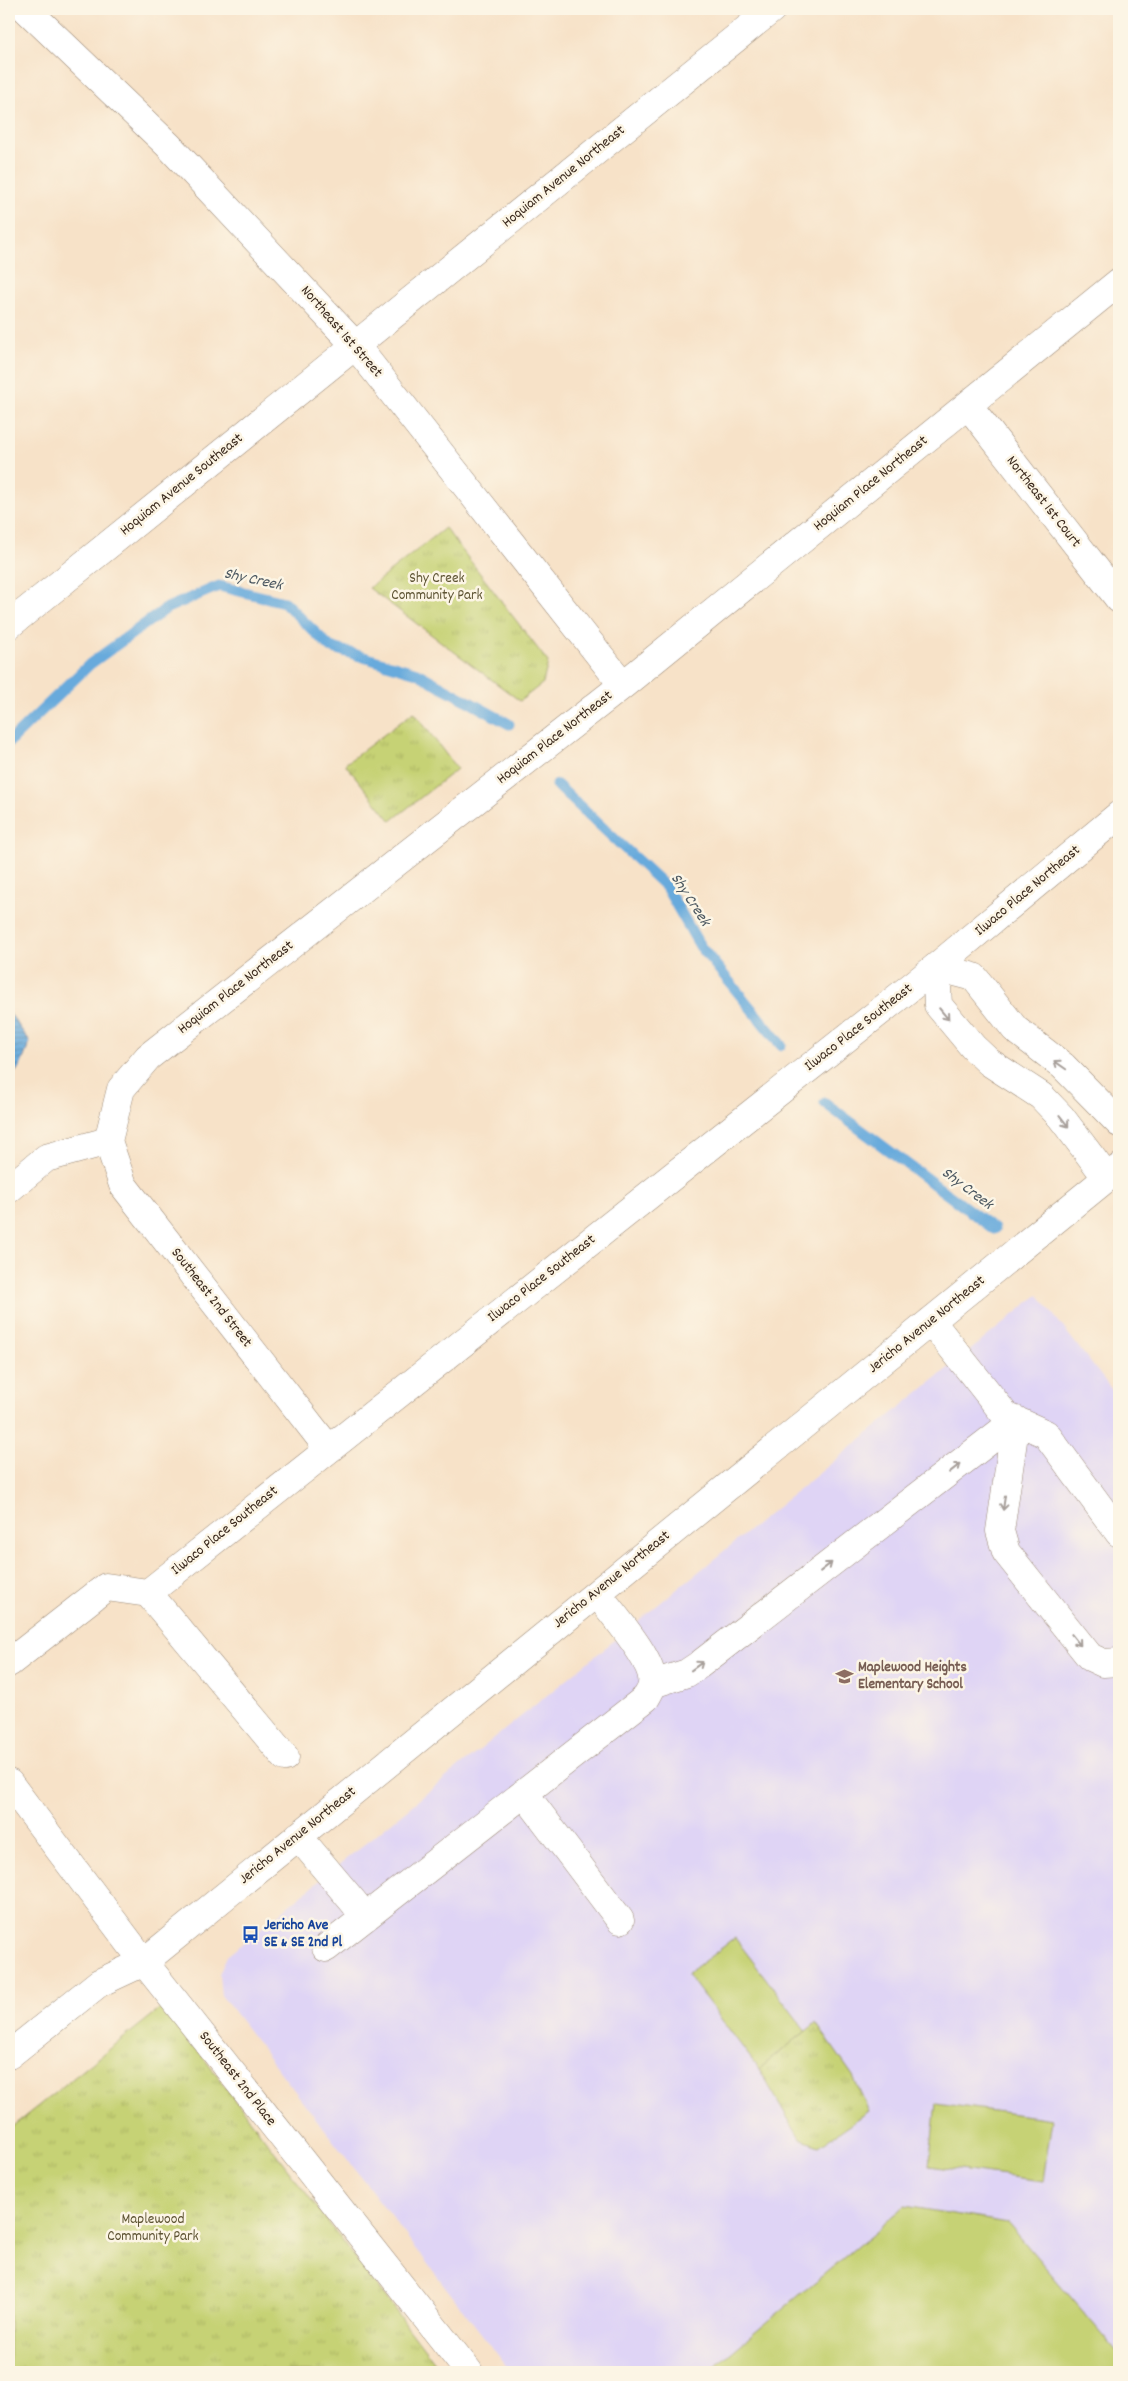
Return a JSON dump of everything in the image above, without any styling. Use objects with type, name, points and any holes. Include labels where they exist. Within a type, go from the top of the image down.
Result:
[{"type":"street","name":"Northeast 1st Street","points":[[26,9],[168,146],[355,345],[623,685]]},
{"type":"street","name":"Hoquiam Avenue Northeast","points":[[355,345],[741,18],[772,9]]},
{"type":"street","name":"Hoquiam Place Northeast","points":[[108,1141],[121,1089],[148,1057],[623,685],[1119,282]]},
{"type":"street","name":"Hoquiam Avenue Southeast","points":[[9,625],[355,345]]},
{"type":"street","name":"Northeast 1st Court","points":[[968,405],[1119,599]]},
{"type":"street","name":"Ilwaco Place Northeast","points":[[936,967],[1119,815]]},
{"type":"street","points":[[1113,1173],[1041,1096],[990,1062],[972,1047],[938,1005],[936,967],[974,977],[1015,1029],[1050,1058],[1063,1066],[1119,1123]]},
{"type":"street","name":"Ilwaco Place Southeast","points":[[148,1593],[328,1448],[936,967]]},
{"type":"street","points":[[9,1189],[46,1158],[108,1141]]},
{"type":"street","name":"Southeast 2nd Street","points":[[108,1141],[123,1185],[328,1448]]},
{"type":"street","name":"Jericho Avenue Northeast","points":[[9,2055],[99,1983],[144,1962],[1113,1173]]},
{"type":"street","points":[[931,1321],[1006,1416],[1046,1434],[1119,1533]]},
{"type":"street","points":[[1016,1420],[1000,1531],[1006,1552],[1090,1657],[1103,1663],[1119,1662]]},
{"type":"street","points":[[653,1684],[688,1673],[699,1665],[1016,1420]]},
{"type":"street","points":[[9,1663],[106,1587],[148,1593],[285,1758]]},
{"type":"street","points":[[326,1948],[646,1698],[653,1684],[648,1666],[637,1646],[597,1593]]},
{"type":"street","name":"Southeast 2nd Place","points":[[9,1783],[144,1962],[469,2372]]},
{"type":"street","points":[[524,1794],[620,1920]]},
{"type":"street","points":[[298,1836],[366,1917]]},
{"type":"shaded area","name":"Maplewood Heights Elementary School","points":[[1038,1295],[1119,1399],[1119,2372],[511,2372],[221,1995],[219,1975],[227,1956]]},
{"type":"green space","name":"Shy Creek Community Park","points":[[445,528],[548,662],[543,683],[520,701],[369,588]]},
{"type":"green space","points":[[414,712],[457,769],[391,821],[345,764]]},
{"type":"green space","points":[[735,1938],[806,2031],[759,2069],[687,1974]]},
{"type":"green space","name":"Maplewood Community Park","points":[[164,2006],[442,2372],[9,2372],[9,2129]]},
{"type":"green space","points":[[816,2023],[853,2076],[869,2111],[819,2146],[800,2139],[759,2069]]},
{"type":"green space","points":[[936,2103],[1052,2119],[1043,2181],[929,2166]]},
{"type":"green space","points":[[905,2206],[1008,2223],[1119,2354],[1119,2372],[708,2372]]},
{"type":"water","points":[[9,1012],[30,1042],[20,1067],[9,1079]]},
{"type":"waterway","name":"Shy Creek","points":[[9,742],[90,664],[167,608],[219,586],[284,602],[330,647],[417,673],[509,724]]},
{"type":"waterway","name":"Shy Creek","points":[[557,785],[666,887],[700,946],[781,1045]]},
{"type":"waterway","name":"Shy Creek","points":[[825,1103],[994,1229]]},
{"type":"place","name":"Maplewood Heights Elementary School","points":[[844,1677]]},
{"type":"place","name":"Jericho Ave SE & SE 2nd Pl","points":[[250,1935]]}]
